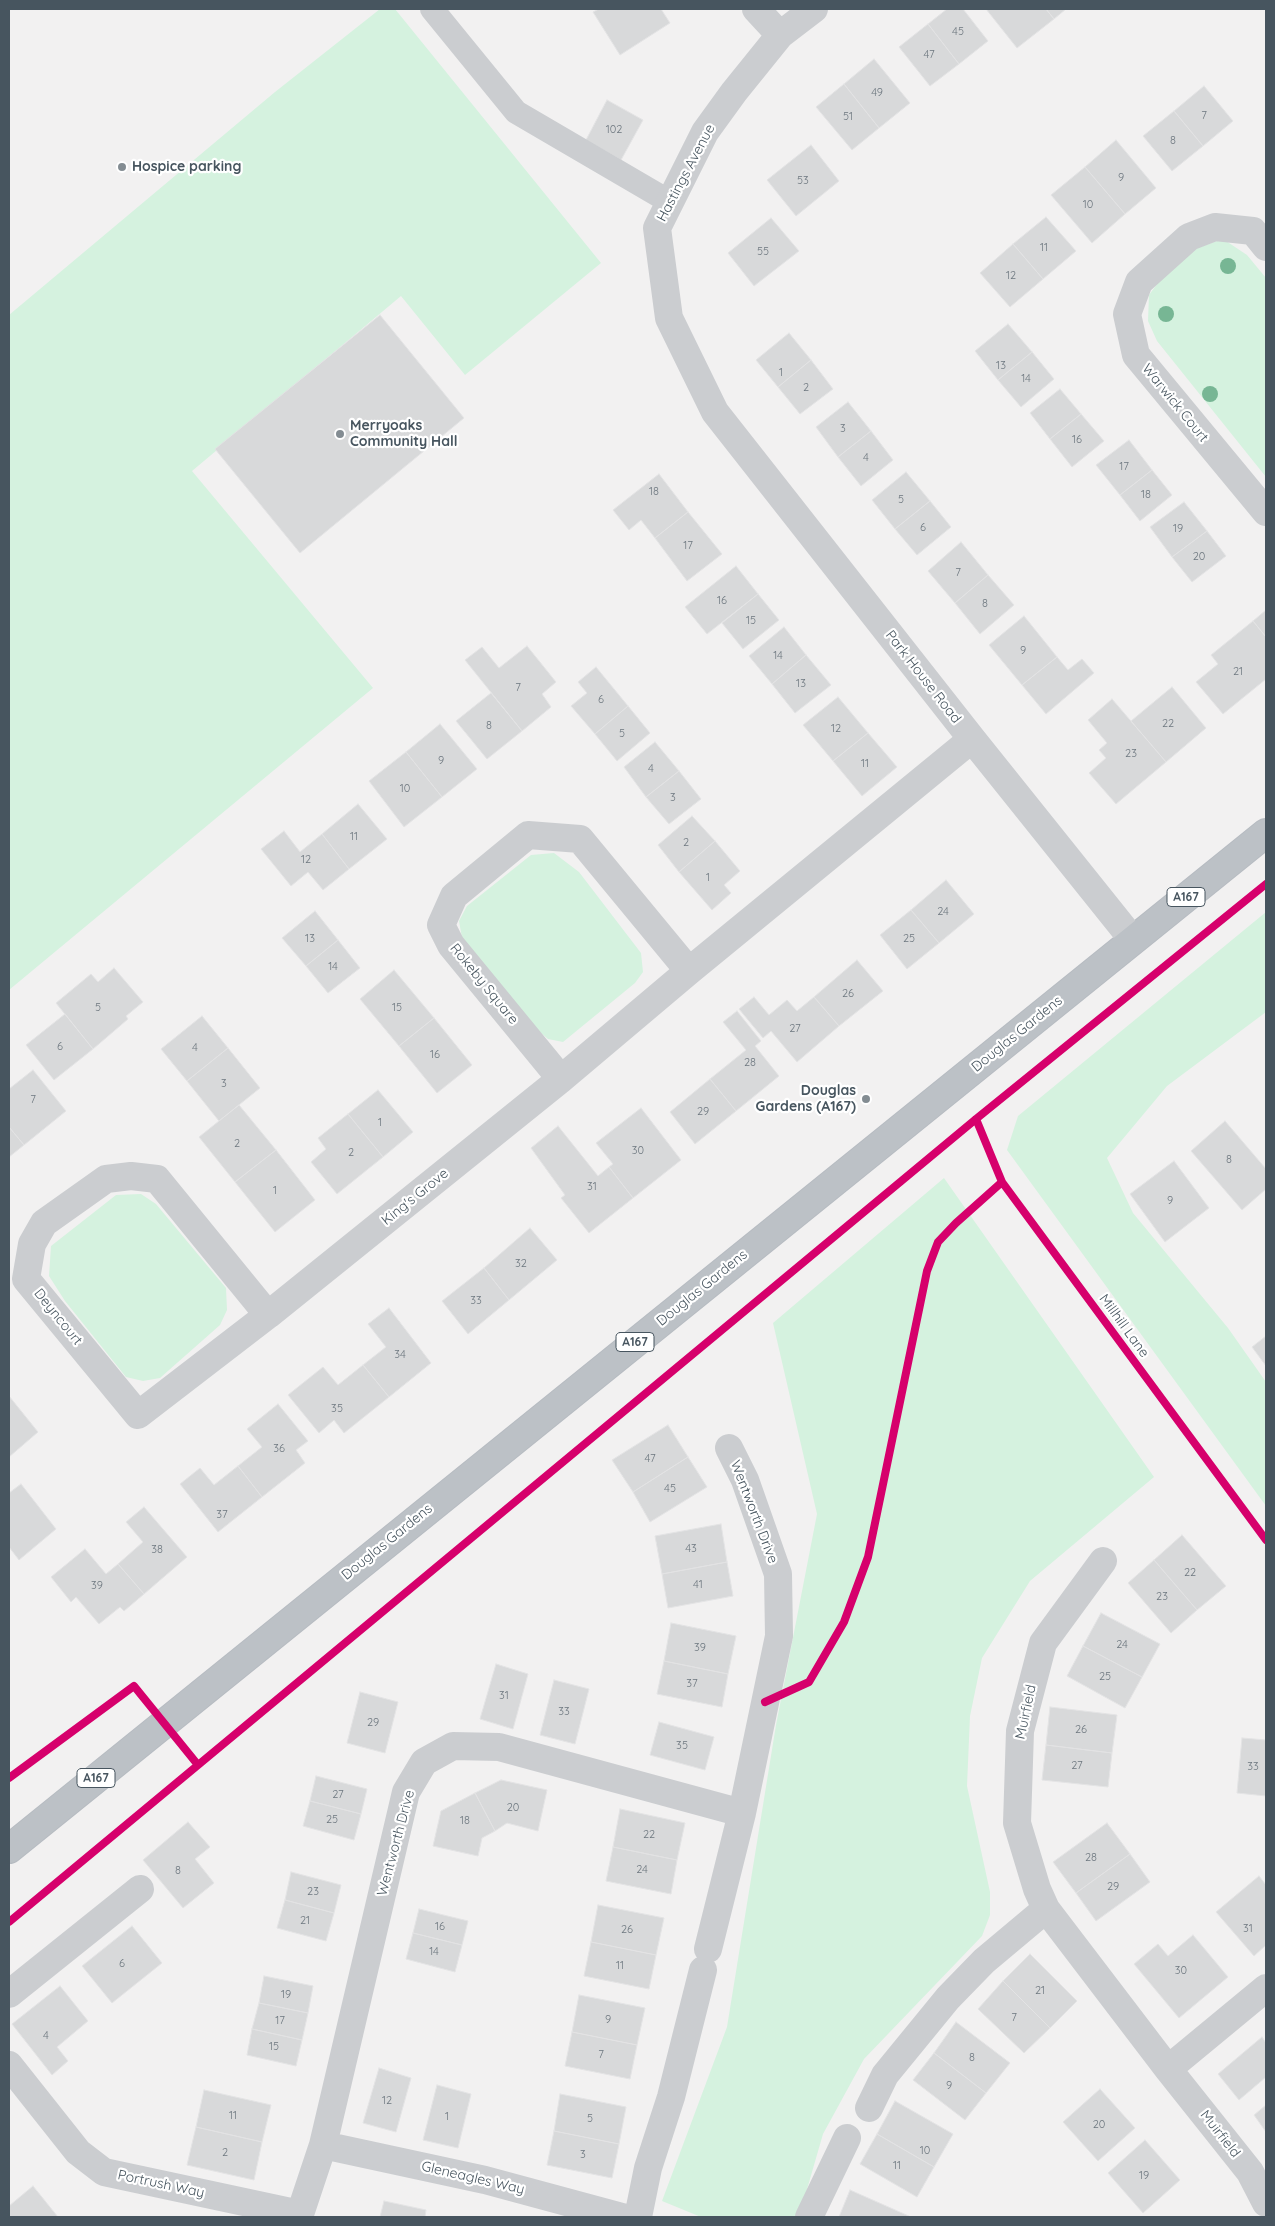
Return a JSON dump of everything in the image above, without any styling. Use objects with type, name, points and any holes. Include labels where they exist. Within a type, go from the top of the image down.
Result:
[{"type":"highway","name":"Douglas Gardens","points":[[9,1849],[1266,833]]},
{"type":"street","points":[[756,9],[780,35]]},
{"type":"street","name":"Hastings Avenue","points":[[715,412],[669,318],[657,228],[705,132],[734,92],[780,35],[814,9]]},
{"type":"street","name":"Warwick Court","points":[[1266,247],[1253,231],[1215,226],[1189,237],[1139,282],[1127,314],[1136,355],[1266,512]]},
{"type":"street","name":"Park House Road","points":[[715,412],[1133,940]]},
{"type":"street","name":"King's Grove","points":[[268,1315],[561,1080],[689,971],[972,739]]},
{"type":"street","name":"Rokeby Square","points":[[561,1080],[451,945],[442,925],[454,896],[528,835],[580,839],[689,971]]},
{"type":"street","name":"Deyncourt","points":[[131,1176],[157,1180],[268,1315],[138,1415],[26,1278],[32,1244],[44,1223],[106,1179],[131,1176]]},
{"type":"street","name":"Wentworth Drive","points":[[638,2217],[648,2168],[671,2097],[742,1813],[779,1636],[778,1574],[751,1496],[730,1448]]},
{"type":"street","name":"Muirfield","points":[[1103,1561],[1044,1644],[1020,1731],[1017,1823],[1037,1889],[1046,1909],[1168,2069],[1250,2172],[1266,2203]]},
{"type":"street","name":"Wentworth Drive","points":[[300,2215],[323,2145],[406,1792],[424,1762],[453,1746],[499,1747],[742,1813]]},
{"type":"street","points":[[9,1994],[140,1889]]},
{"type":"street","points":[[869,2108],[885,2075],[948,1998],[984,1961],[1046,1909]]},
{"type":"street","points":[[1168,2069],[1266,1988]]},
{"type":"street","name":"Portrush Way","points":[[9,2065],[78,2152],[104,2172],[300,2215]]},
{"type":"street","points":[[809,2217],[847,2138]]},
{"type":"street","name":"Gleneagles Way","points":[[323,2145],[485,2180],[622,2217]]},
{"type":"lane","points":[[432,9],[516,112],[670,202]]},
{"type":"green space","points":[[380,9],[395,9],[601,263],[465,375],[401,296],[192,471],[373,688],[9,990],[9,315],[275,92]]},
{"type":"green space","points":[[1223,239],[1247,255],[1266,278],[1266,477],[1157,341],[1148,321],[1149,295],[1160,280],[1197,248]]},
{"type":"green space","points":[[554,853],[579,872],[641,953],[643,972],[635,983],[563,1042],[548,1039],[525,1019],[462,938],[459,921],[467,906],[531,855]]},
{"type":"green space","points":[[1266,912],[1266,1012],[1167,1086],[1107,1158],[1133,1213],[1228,1328],[1266,1382],[1266,1506],[1007,1150],[1018,1116]]},
{"type":"green space","points":[[944,1178],[1154,1477],[1030,1581],[982,1658],[970,1716],[967,1786],[990,1892],[990,1915],[982,1936],[864,2059],[823,2134],[799,2217],[701,2217],[662,2201],[727,2027],[776,1725],[817,1514],[773,1323]]},
{"type":"green space","points":[[141,1194],[156,1204],[226,1288],[227,1310],[220,1325],[160,1378],[143,1381],[126,1377],[65,1301],[49,1276],[51,1246],[116,1195]]},
{"type":"building","points":[[599,9],[661,9],[670,23],[620,55],[593,12]]},
{"type":"building","points":[[947,9],[963,9],[988,41],[959,64],[928,24]]},
{"type":"building","points":[[986,9],[1046,9],[1054,19],[1017,48]]},
{"type":"building","points":[[1046,9],[1066,9],[1054,19]]},
{"type":"building","points":[[928,24],[959,64],[930,86],[899,47]]},
{"type":"building","points":[[874,59],[910,103],[879,128],[844,84]]},
{"type":"building","points":[[844,84],[879,128],[852,150],[816,107]]},
{"type":"building","points":[[1204,86],[1233,121],[1203,146],[1174,111]]},
{"type":"building","points":[[607,100],[643,120],[621,160],[586,140]]},
{"type":"building","points":[[1174,111],[1203,146],[1172,171],[1143,136]]},
{"type":"building","points":[[1116,140],[1156,188],[1125,214],[1085,167]]},
{"type":"building","points":[[811,145],[839,181],[796,216],[767,180]]},
{"type":"building","points":[[1085,167],[1125,214],[1092,243],[1051,195]]},
{"type":"building","points":[[1046,217],[1076,251],[1043,279],[1013,244]]},
{"type":"building","points":[[771,218],[799,251],[754,286],[728,253]]},
{"type":"building","points":[[1013,244],[1043,279],[1010,307],[980,273]]},
{"type":"building","name":"Merryoaks Community Hall","points":[[380,315],[464,418],[300,553],[215,449]]},
{"type":"building","points":[[1008,324],[1032,352],[998,380],[975,351]]},
{"type":"building","points":[[789,333],[811,360],[778,387],[756,360]]},
{"type":"building","points":[[1032,352],[1054,379],[1021,407],[998,380]]},
{"type":"building","points":[[811,360],[833,389],[800,414],[778,387]]},
{"type":"building","points":[[1060,389],[1081,414],[1050,439],[1030,413]]},
{"type":"building","points":[[848,402],[871,431],[838,457],[816,427]]},
{"type":"building","points":[[1081,414],[1104,441],[1072,467],[1050,439]]},
{"type":"building","points":[[871,431],[893,460],[861,486],[838,457]]},
{"type":"building","points":[[1129,440],[1152,470],[1120,495],[1096,465]]},
{"type":"building","points":[[1152,470],[1172,495],[1140,521],[1120,495]]},
{"type":"building","points":[[906,472],[930,501],[895,529],[872,500]]},
{"type":"building","points":[[659,474],[688,512],[655,538],[641,520],[629,530],[613,510]]},
{"type":"building","points":[[930,501],[951,527],[917,555],[895,529]]},
{"type":"building","points":[[1184,502],[1207,531],[1172,557],[1150,527]]},
{"type":"building","points":[[688,512],[722,554],[687,581],[655,538]]},
{"type":"building","points":[[1207,531],[1226,556],[1192,582],[1172,557]]},
{"type":"building","points":[[961,542],[988,575],[955,603],[928,571]]},
{"type":"building","points":[[736,566],[758,594],[707,634],[685,607]]},
{"type":"building","points":[[988,575],[1014,605],[980,634],[955,603]]},
{"type":"building","points":[[758,594],[779,620],[743,649],[722,623]]},
{"type":"building","points":[[1266,610],[1266,637],[1253,621]]},
{"type":"building","points":[[1024,616],[1057,657],[1022,685],[989,645]]},
{"type":"building","points":[[1253,621],[1266,637],[1266,679],[1223,714],[1196,682],[1218,664],[1211,655]]},
{"type":"building","points":[[784,627],[806,655],[772,684],[749,656]]},
{"type":"building","points":[[527,646],[556,682],[542,694],[551,707],[522,731],[465,660],[482,647],[499,668]]},
{"type":"building","points":[[806,655],[831,685],[795,713],[772,684]]},
{"type":"building","points":[[1057,657],[1068,670],[1082,659],[1094,673],[1046,714],[1022,685]]},
{"type":"building","points":[[596,667],[628,706],[595,734],[571,706],[587,693],[578,682]]},
{"type":"building","points":[[1172,687],[1206,728],[1166,762],[1131,721]]},
{"type":"building","points":[[491,693],[522,731],[487,759],[456,721]]},
{"type":"building","points":[[838,697],[868,733],[833,761],[803,725]]},
{"type":"building","points":[[1112,699],[1166,762],[1116,804],[1089,773],[1106,758],[1099,750],[1107,743],[1088,720]]},
{"type":"building","points":[[628,706],[650,733],[617,761],[595,734]]},
{"type":"building","points":[[440,724],[477,769],[442,797],[406,752]]},
{"type":"building","points":[[868,733],[897,767],[862,796],[833,761]]},
{"type":"building","points":[[655,742],[679,771],[646,797],[624,767]]},
{"type":"building","points":[[406,752],[442,797],[404,827],[369,781]]},
{"type":"building","points":[[679,771],[701,799],[669,824],[646,797]]},
{"type":"building","points":[[358,804],[387,839],[349,869],[322,834]]},
{"type":"building","points":[[692,816],[715,841],[679,872],[658,845]]},
{"type":"building","points":[[284,831],[300,852],[322,834],[349,869],[323,890],[308,872],[291,886],[261,849]]},
{"type":"building","points":[[715,841],[740,871],[724,885],[731,893],[712,910],[679,872]]},
{"type":"building","points":[[946,880],[974,914],[939,943],[911,910]]},
{"type":"building","points":[[911,910],[939,943],[907,969],[880,935]]},
{"type":"building","points":[[315,911],[338,940],[306,966],[282,938]]},
{"type":"building","points":[[338,940],[360,968],[328,993],[306,966]]},
{"type":"building","points":[[857,960],[883,991],[839,1026],[814,997]]},
{"type":"building","points":[[114,968],[143,1002],[126,1016],[128,1019],[93,1049],[56,1003],[91,974],[98,982]]},
{"type":"building","points":[[394,970],[434,1018],[399,1046],[360,999]]},
{"type":"building","points":[[754,997],[769,1015],[787,1000],[797,1011],[814,997],[839,1026],[797,1062],[771,1031],[763,1038],[739,1009]]},
{"type":"building","points":[[737,1011],[761,1041],[755,1046],[779,1076],[736,1111],[710,1079],[746,1050],[723,1022]]},
{"type":"building","points":[[65,1014],[93,1049],[54,1080],[26,1045]]},
{"type":"building","points":[[202,1016],[228,1048],[187,1081],[161,1049]]},
{"type":"building","points":[[434,1018],[472,1065],[437,1093],[399,1046]]},
{"type":"building","points":[[228,1048],[260,1088],[219,1121],[187,1081]]},
{"type":"building","points":[[33,1070],[66,1111],[24,1145],[9,1127],[9,1089]]},
{"type":"building","points":[[710,1079],[736,1111],[695,1144],[670,1112]]},
{"type":"building","points":[[378,1090],[413,1132],[383,1157],[348,1114]]},
{"type":"building","points":[[239,1105],[276,1150],[235,1182],[199,1137]]},
{"type":"building","points":[[641,1108],[681,1160],[633,1198],[609,1167],[613,1164],[596,1143]]},
{"type":"building","points":[[348,1114],[383,1157],[337,1194],[311,1162],[326,1149],[318,1138]]},
{"type":"building","points":[[1225,1121],[1266,1169],[1266,1189],[1242,1210],[1191,1151]]},
{"type":"building","points":[[558,1126],[598,1176],[609,1167],[633,1198],[589,1233],[561,1198],[565,1195],[531,1148]]},
{"type":"building","points":[[9,1127],[24,1145],[9,1157]]},
{"type":"building","points":[[276,1150],[315,1200],[275,1232],[235,1182]]},
{"type":"building","points":[[1174,1161],[1209,1208],[1165,1242],[1130,1194]]},
{"type":"building","points":[[530,1228],[557,1260],[509,1300],[484,1268]]},
{"type":"building","points":[[484,1268],[509,1300],[468,1334],[442,1301]]},
{"type":"building","points":[[389,1308],[431,1363],[389,1397],[363,1365],[386,1347],[368,1324]]},
{"type":"building","points":[[1266,1336],[1266,1366],[1252,1347]]},
{"type":"building","points":[[363,1365],[389,1397],[344,1433],[334,1420],[319,1433],[288,1395],[323,1367],[338,1385]]},
{"type":"building","points":[[9,1396],[38,1432],[9,1457]]},
{"type":"building","points":[[278,1404],[308,1441],[296,1450],[305,1463],[262,1497],[238,1466],[262,1447],[247,1429]]},
{"type":"building","points":[[668,1425],[688,1457],[633,1492],[612,1460]]},
{"type":"building","points":[[688,1457],[707,1487],[650,1522],[633,1492]]},
{"type":"building","points":[[238,1466],[262,1497],[218,1532],[180,1484],[200,1468],[214,1485]]},
{"type":"building","points":[[21,1484],[56,1529],[19,1560],[9,1547],[9,1493]]},
{"type":"building","points":[[144,1507],[187,1557],[144,1594],[118,1564],[143,1542],[126,1522]]},
{"type":"building","points":[[721,1524],[727,1562],[662,1574],[655,1536]]},
{"type":"building","points":[[1182,1535],[1226,1586],[1197,1610],[1154,1560]]},
{"type":"building","points":[[85,1549],[106,1574],[118,1564],[144,1594],[124,1611],[120,1607],[99,1624],[76,1597],[71,1602],[51,1577]]},
{"type":"building","points":[[1154,1560],[1197,1610],[1171,1633],[1128,1583]]},
{"type":"building","points":[[727,1562],[733,1596],[668,1608],[662,1574]]},
{"type":"building","points":[[1101,1613],[1160,1644],[1142,1677],[1083,1646]]},
{"type":"building","points":[[671,1623],[736,1636],[728,1674],[664,1661]]},
{"type":"building","points":[[1083,1646],[1142,1677],[1125,1708],[1067,1676]]},
{"type":"building","points":[[664,1661],[728,1674],[722,1707],[657,1694]]},
{"type":"building","points":[[496,1664],[528,1674],[513,1729],[480,1719]]},
{"type":"building","points":[[554,1680],[589,1689],[575,1744],[540,1735]]},
{"type":"building","points":[[360,1692],[398,1702],[385,1753],[347,1743]]},
{"type":"building","points":[[1050,1707],[1117,1715],[1112,1753],[1046,1745]]},
{"type":"building","points":[[659,1722],[714,1737],[705,1770],[650,1755]]},
{"type":"building","points":[[1242,1738],[1266,1740],[1266,1796],[1237,1793]]},
{"type":"building","points":[[1046,1745],[1112,1753],[1108,1787],[1042,1780]]},
{"type":"building","points":[[316,1776],[367,1789],[361,1814],[310,1801]]},
{"type":"building","points":[[501,1780],[547,1790],[538,1831],[507,1823],[495,1831],[475,1793]]},
{"type":"building","points":[[475,1793],[495,1831],[482,1838],[478,1856],[433,1846],[441,1811]]},
{"type":"building","points":[[310,1801],[361,1814],[354,1840],[303,1826]]},
{"type":"building","points":[[620,1809],[685,1823],[677,1860],[613,1847]]},
{"type":"building","points":[[188,1822],[210,1847],[195,1859],[214,1883],[183,1908],[143,1860]]},
{"type":"building","points":[[1107,1823],[1130,1854],[1076,1893],[1053,1862]]},
{"type":"building","points":[[613,1847],[677,1860],[671,1894],[606,1881]]},
{"type":"building","points":[[1130,1854],[1150,1882],[1096,1921],[1076,1893]]},
{"type":"building","points":[[291,1872],[341,1885],[334,1913],[285,1900]]},
{"type":"building","points":[[1259,1876],[1266,1885],[1266,1945],[1254,1956],[1216,1912]]},
{"type":"building","points":[[285,1900],[334,1913],[326,1941],[277,1928]]},
{"type":"building","points":[[598,1905],[664,1918],[656,1955],[591,1942]]},
{"type":"building","points":[[419,1909],[468,1921],[462,1945],[413,1933]]},
{"type":"building","points":[[132,1926],[162,1963],[112,2003],[82,1966]]},
{"type":"building","points":[[413,1933],[462,1945],[455,1972],[406,1959]]},
{"type":"building","points":[[1193,1935],[1228,1977],[1179,2018],[1134,1964],[1158,1944],[1168,1956]]},
{"type":"building","points":[[591,1942],[656,1955],[649,1989],[584,1976]]},
{"type":"building","points":[[1030,1954],[1077,2001],[1050,2028],[1003,1981]]},
{"type":"building","points":[[264,1976],[313,1986],[308,2013],[259,2003]]},
{"type":"building","points":[[1003,1981],[1050,2028],[1024,2053],[978,2009]]},
{"type":"building","points":[[60,1986],[88,2021],[57,2047],[68,2061],[52,2075],[12,2024]]},
{"type":"building","points":[[579,1995],[645,2008],[637,2045],[572,2032]]},
{"type":"building","points":[[259,2003],[308,2013],[302,2040],[252,2029]]},
{"type":"building","points":[[956,2022],[1010,2063],[986,2093],[934,2053]]},
{"type":"building","points":[[252,2029],[302,2040],[296,2066],[247,2055]]},
{"type":"building","points":[[572,2032],[637,2045],[630,2079],[565,2066]]},
{"type":"building","points":[[1262,2037],[1266,2043],[1266,2077],[1239,2100],[1218,2074]]},
{"type":"building","points":[[934,2053],[986,2093],[965,2120],[913,2080]]},
{"type":"building","points":[[379,2068],[411,2078],[396,2132],[363,2123]]},
{"type":"building","points":[[437,2085],[471,2094],[458,2148],[423,2140]]},
{"type":"building","points":[[1100,2089],[1135,2128],[1098,2161],[1063,2122]]},
{"type":"building","points":[[204,2090],[271,2105],[262,2142],[196,2127]]},
{"type":"building","points":[[560,2094],[626,2107],[619,2144],[554,2131]]},
{"type":"building","points":[[895,2101],[953,2134],[934,2167],[877,2134]]},
{"type":"building","points":[[1266,2105],[1266,2132],[1254,2115]]},
{"type":"building","points":[[196,2127],[262,2142],[254,2180],[187,2165]]},
{"type":"building","points":[[554,2131],[619,2144],[612,2178],[547,2165]]},
{"type":"building","points":[[877,2134],[934,2167],[917,2197],[860,2164]]},
{"type":"building","points":[[1145,2140],[1180,2180],[1143,2213],[1108,2173]]},
{"type":"building","points":[[33,2186],[58,2217],[9,2217],[9,2206]]},
{"type":"building","points":[[850,2190],[911,2217],[839,2217]]},
{"type":"building","points":[[384,2201],[426,2210],[425,2217],[380,2217]]},
{"type":"cycle path","points":[[9,1922],[976,1119],[1266,884]]},
{"type":"cycle path","name":"Millhill Lane","points":[[976,1119],[1002,1182],[1266,1540]]},
{"type":"cycle path","points":[[765,1702],[809,1682],[844,1622],[868,1557],[927,1271],[938,1242],[956,1223],[1002,1182]]},
{"type":"cycle path","points":[[9,1778],[134,1686],[198,1765]]},
{"type":"place","name":"Hospice parking","points":[[122,167]]},
{"type":"place","name":"Merryoaks Community Hall","points":[[340,434]]},
{"type":"place","name":"Douglas Gardens (A167)","points":[[866,1099]]}]
